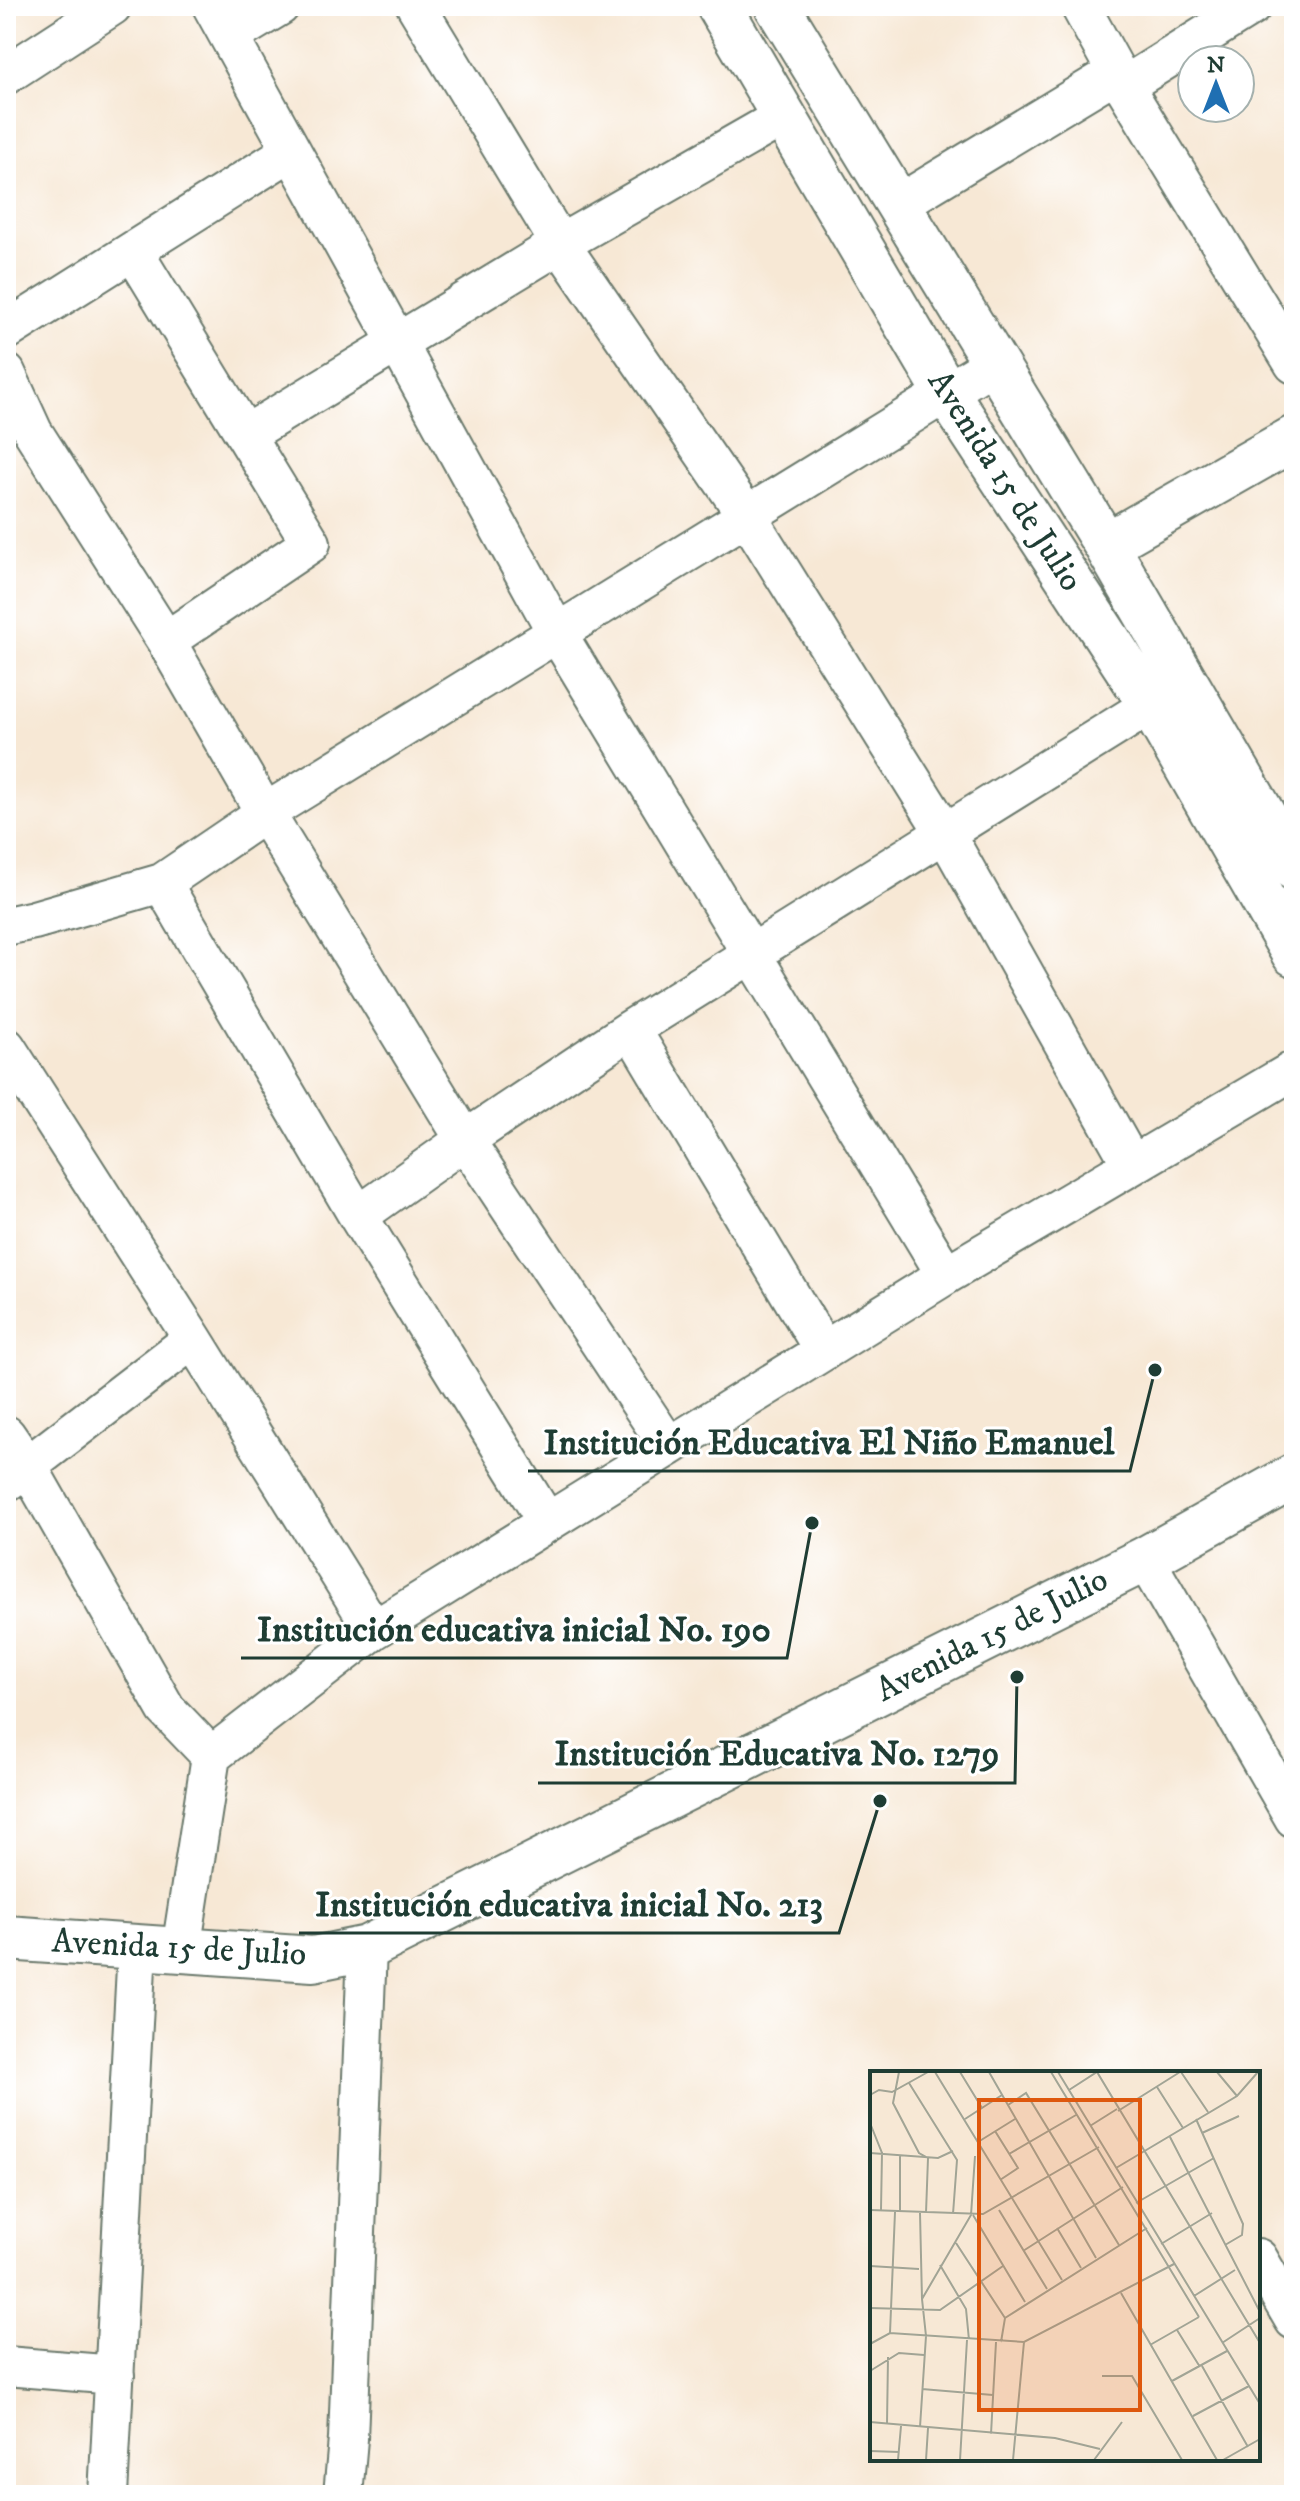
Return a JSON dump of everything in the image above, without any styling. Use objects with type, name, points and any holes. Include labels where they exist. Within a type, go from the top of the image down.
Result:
[{"type":"street","points":[[11,59],[112,6]]},
{"type":"street","points":[[280,6],[221,21],[557,633],[946,1275]]},
{"type":"street","points":[[416,6],[560,244],[747,516],[945,833],[1132,1165]]},
{"type":"street","name":"Avenida 15 de Julio","points":[[719,6],[946,392],[1168,694],[1281,820],[1294,868]]},
{"type":"street","name":"Avenida 15 de Julio","points":[[777,6],[1106,545],[1168,694],[1294,954]]},
{"type":"street","points":[[1080,6],[1120,79],[1294,364]]},
{"type":"street","points":[[897,205],[1252,6]]},
{"type":"street","points":[[245,435],[560,244],[784,116]]},
{"type":"street","points":[[6,331],[291,151]]},
{"type":"street","points":[[133,251],[311,543],[166,641]]},
{"type":"street","points":[[6,926],[162,883],[265,813],[993,364]]},
{"type":"street","points":[[6,373],[20,436],[166,641],[265,813],[465,1140],[669,1447]]},
{"type":"street","points":[[1106,545],[1294,438]]},
{"type":"street","points":[[358,1216],[631,1029],[1168,694]]},
{"type":"street","points":[[162,883],[358,1216],[547,1522]]},
{"type":"street","points":[[631,1029],[824,1351]]},
{"type":"street","points":[[6,1047],[374,1630]]},
{"type":"street","points":[[181,1950],[211,1756],[374,1630],[946,1275],[1294,1070]]},
{"type":"street","points":[[17,1474],[193,1339]]},
{"type":"street","points":[[6,1435],[17,1474],[166,1709],[211,1756]]},
{"type":"street","name":"Avenida 15 de Julio","points":[[6,1938],[313,1959],[367,1948],[1145,1559],[1294,1476]]},
{"type":"street","points":[[1145,1559],[1294,1818]]},
{"type":"street","points":[[108,2495],[137,1948]]},
{"type":"street","points":[[343,2495],[348,2439],[367,1948]]},
{"type":"street","points":[[1260,2261],[1294,2320]]},
{"type":"street","points":[[6,2366],[115,2375]]},
{"type":"place","name":"Institución Educativa El Niño Emanuel","points":[[1155,1370]]},
{"type":"place","name":"Institución educativa inicial No. 190","points":[[812,1523]]},
{"type":"place","name":"Institución Educativa No. 1279","points":[[1017,1677]]},
{"type":"place","name":"Institución educativa inicial No. 213","points":[[880,1801]]}]
